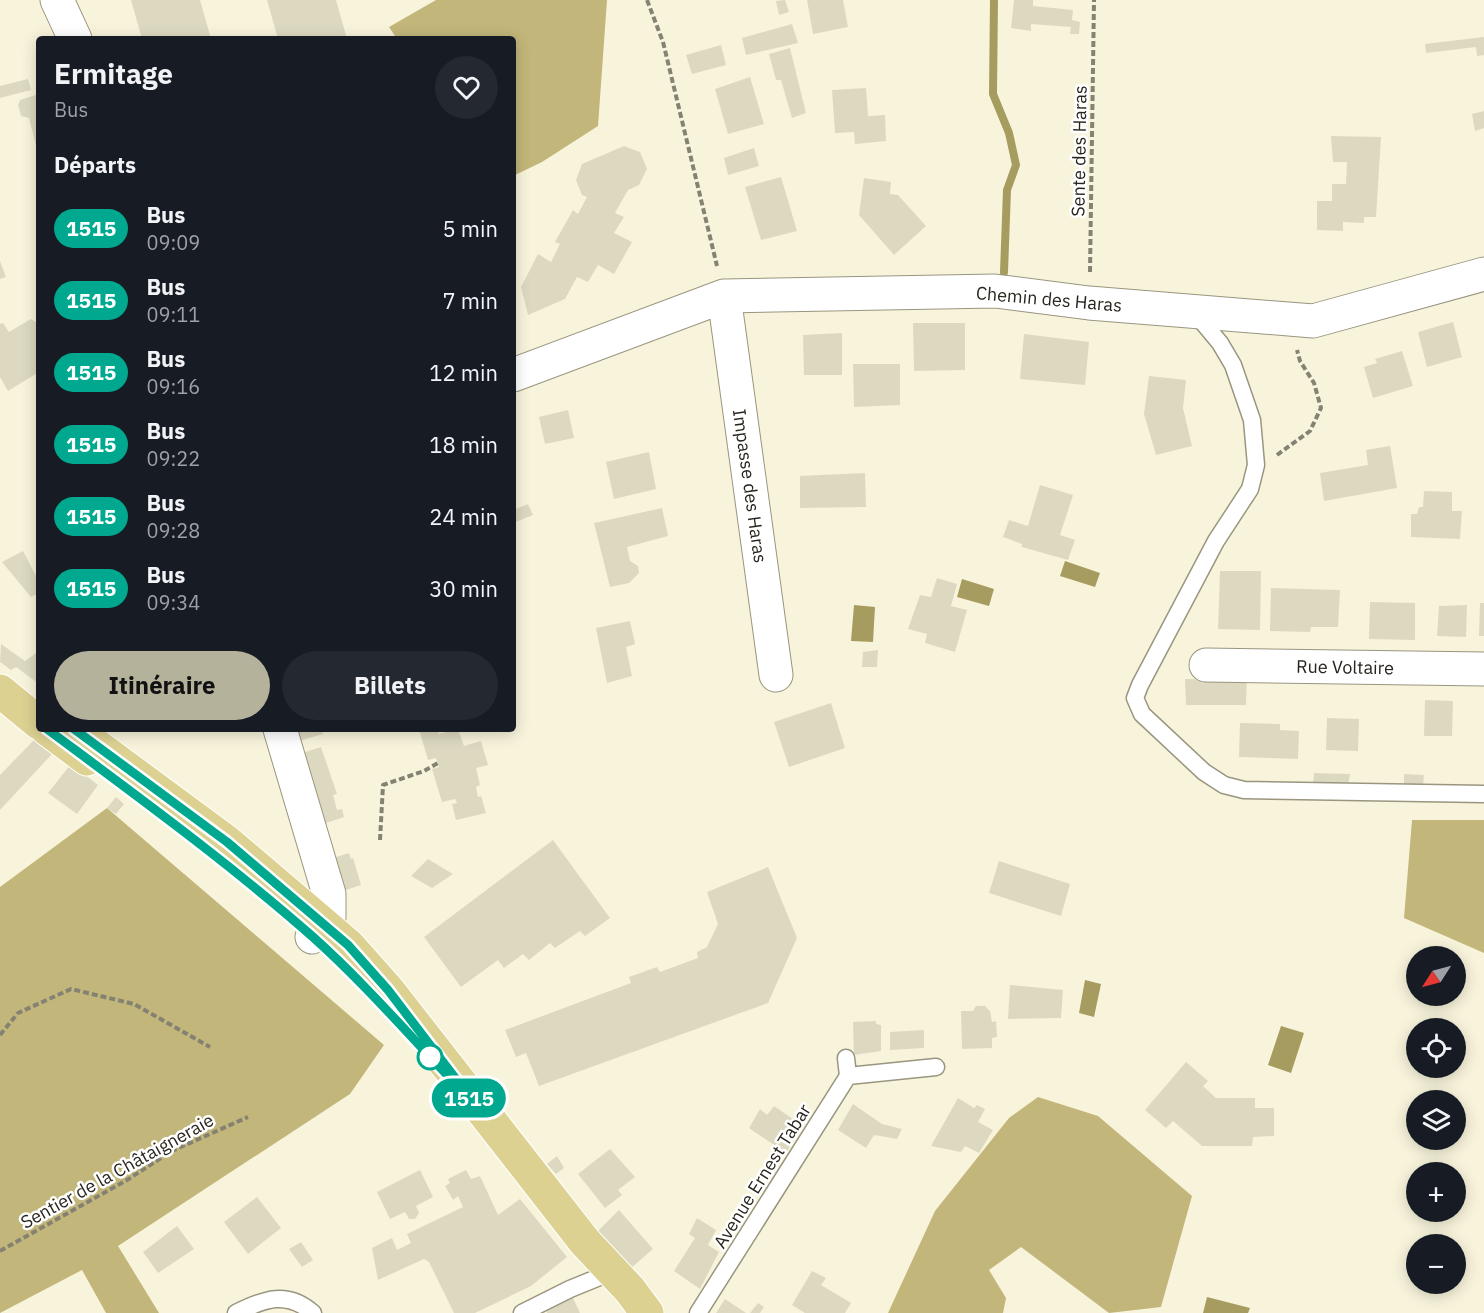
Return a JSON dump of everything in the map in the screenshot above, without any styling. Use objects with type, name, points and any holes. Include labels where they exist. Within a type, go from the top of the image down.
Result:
[{"type":"main road","points":[[0,678],[36,702]]},
{"type":"main road","points":[[0,691],[36,721]]},
{"type":"main road","points":[[51,732],[185,833],[287,903]]},
{"type":"main road","points":[[78,732],[227,842],[287,903],[319,931],[348,945],[388,990],[608,1274],[641,1312]]},
{"type":"street","points":[[57,0],[74,36]]},
{"type":"street","name":"Chemin des Haras","points":[[516,374],[724,296],[995,291],[1194,313],[1305,335],[1484,273]]},
{"type":"street","name":"Impasse des Haras","points":[[724,296],[776,675]]},
{"type":"street","name":"Rue Voltaire","points":[[1206,665],[1484,669]]},
{"type":"street","points":[[281,732],[331,907],[319,931]]},
{"type":"street","points":[[287,903],[312,873],[318,860]]},
{"type":"lane","points":[[1194,313],[1220,343],[1233,365],[1252,420],[1256,465],[1250,489],[1216,541],[1140,685],[1136,698],[1142,714],[1204,772],[1224,785],[1244,790],[1484,794]]},
{"type":"lane","points":[[846,1058],[848,1076],[936,1067]]},
{"type":"lane","name":"Avenue Ernest Tabar","points":[[698,1313],[848,1076]]},
{"type":"lane","points":[[522,1313],[608,1274]]},
{"type":"lane","points":[[236,1313],[260,1301],[278,1297],[294,1299],[313,1313]]},
{"type":"path","points":[[647,0],[663,42],[724,296]]},
{"type":"path","name":"Sente des Haras","points":[[1089,303],[1094,0]]},
{"type":"path","points":[[1286,348],[1305,335]]},
{"type":"path","points":[[1256,465],[1281,453],[1310,431],[1321,408],[1314,383],[1300,361],[1305,335]]},
{"type":"path","points":[[381,840],[383,784],[424,771],[438,763]]},
{"type":"path","points":[[0,1035],[18,1012],[71,989],[134,1004],[210,1047]]},
{"type":"path","name":"Sentier de la Châtaigneraie","points":[[0,1251],[127,1180],[172,1151],[218,1128],[248,1118]]},
{"type":"shaded area","points":[[436,0],[607,0],[598,126],[542,162],[516,175],[516,36],[395,36],[389,27]]},
{"type":"shaded area","points":[[1065,561],[1100,573],[1095,587],[1060,576]]},
{"type":"shaded area","points":[[962,579],[994,589],[989,606],[957,597]]},
{"type":"shaded area","points":[[854,605],[875,607],[873,642],[851,641]]},
{"type":"shaded area","points":[[107,808],[384,1045],[350,1094],[118,1246],[159,1313],[106,1313],[82,1270],[0,1313],[0,887]]},
{"type":"shaded area","points":[[1412,820],[1484,820],[1484,953],[1404,918]]},
{"type":"shaded area","points":[[1085,980],[1101,984],[1094,1017],[1079,1013]]},
{"type":"shaded area","points":[[1281,1026],[1304,1033],[1291,1073],[1268,1065]]},
{"type":"shaded area","points":[[1038,1097],[1098,1116],[1192,1196],[1161,1307],[1109,1313],[1021,1247],[989,1270],[1006,1298],[1003,1313],[888,1313],[935,1211],[1009,1118]]},
{"type":"shaded area","points":[[1207,1297],[1250,1308],[1248,1313],[1203,1313]]},
{"type":"building","points":[[131,0],[200,0],[210,36],[141,36]]},
{"type":"building","points":[[267,0],[336,0],[346,36],[277,36]]},
{"type":"building","points":[[785,0],[789,12],[779,15],[776,1]]},
{"type":"building","points":[[807,0],[843,0],[848,27],[813,34]]},
{"type":"building","points":[[1014,0],[1033,0],[1033,6],[1073,10],[1072,20],[1080,22],[1079,34],[1070,34],[1071,27],[1031,24],[1031,31],[1011,28]]},
{"type":"building","points":[[792,24],[798,43],[746,55],[742,38]]},
{"type":"building","points":[[1484,37],[1484,55],[1477,56],[1476,47],[1426,53],[1425,44]]},
{"type":"building","points":[[721,45],[726,65],[692,74],[686,55]]},
{"type":"building","points":[[790,48],[806,113],[792,118],[781,80],[776,80],[769,54]]},
{"type":"building","points":[[750,77],[764,124],[728,134],[715,89]]},
{"type":"building","points":[[28,79],[31,90],[0,98],[0,86]]},
{"type":"building","points":[[866,88],[868,116],[885,115],[886,141],[855,144],[854,132],[835,133],[832,90]]},
{"type":"building","points":[[36,95],[36,145],[29,118],[21,116],[18,105],[20,100]]},
{"type":"building","points":[[1484,111],[1484,128],[1475,131],[1472,114]]},
{"type":"building","points":[[1331,136],[1381,137],[1376,217],[1364,217],[1364,223],[1343,222],[1343,231],[1317,230],[1317,201],[1332,201],[1332,184],[1346,184],[1347,162],[1333,162]]},
{"type":"building","points":[[624,146],[640,152],[647,169],[639,185],[628,190],[615,213],[624,217],[614,233],[632,242],[614,274],[598,265],[588,282],[577,277],[565,299],[528,315],[521,287],[538,254],[551,262],[560,244],[555,242],[573,210],[578,214],[587,197],[582,195],[576,180],[582,164]]},
{"type":"building","points":[[754,148],[759,166],[728,175],[724,158]]},
{"type":"building","points":[[781,177],[797,231],[761,240],[745,187]]},
{"type":"building","points":[[864,178],[891,182],[890,194],[898,195],[926,226],[894,255],[859,215]]},
{"type":"building","points":[[0,261],[6,277],[0,279]]},
{"type":"building","points":[[31,319],[36,322],[36,374],[8,391],[0,377],[0,324],[3,323],[9,332]]},
{"type":"building","points":[[1453,322],[1462,357],[1427,367],[1418,332]]},
{"type":"building","points":[[913,323],[965,323],[965,370],[914,371]]},
{"type":"building","points":[[842,333],[842,375],[804,375],[803,335]]},
{"type":"building","points":[[1024,334],[1089,342],[1085,385],[1020,379]]},
{"type":"building","points":[[1402,351],[1413,386],[1373,398],[1364,367],[1377,363],[1375,359]]},
{"type":"building","points":[[853,364],[900,364],[900,405],[854,407]]},
{"type":"building","points":[[1149,376],[1186,380],[1183,408],[1192,446],[1156,455],[1144,414]]},
{"type":"building","points":[[568,410],[574,438],[545,444],[539,417]]},
{"type":"building","points":[[1390,446],[1397,488],[1324,501],[1320,473],[1368,465],[1366,450]]},
{"type":"building","points":[[649,452],[656,489],[614,499],[606,462]]},
{"type":"building","points":[[865,473],[866,507],[800,508],[800,476]]},
{"type":"building","points":[[1040,485],[1073,495],[1060,535],[1075,540],[1068,560],[1022,547],[1022,544],[1003,537],[1009,520],[1028,526]]},
{"type":"building","points":[[1424,491],[1452,492],[1452,511],[1462,511],[1460,539],[1411,537],[1411,514],[1417,514],[1419,507],[1423,507]]},
{"type":"building","points":[[528,504],[533,515],[516,522],[516,509]]},
{"type":"building","points":[[662,508],[668,536],[627,547],[630,561],[638,566],[639,573],[629,583],[610,587],[594,523]]},
{"type":"building","points":[[23,551],[36,576],[36,594],[31,597],[2,562]]},
{"type":"building","points":[[1220,571],[1261,571],[1260,630],[1218,629]]},
{"type":"building","points":[[937,578],[957,584],[951,606],[967,610],[955,652],[925,643],[927,634],[908,629],[920,595],[931,597]]},
{"type":"building","points":[[1271,588],[1340,590],[1338,627],[1311,627],[1310,632],[1270,631]]},
{"type":"building","points":[[1370,602],[1415,603],[1415,640],[1369,639]]},
{"type":"building","points":[[1480,603],[1484,603],[1484,636],[1479,636]]},
{"type":"building","points":[[1467,605],[1466,637],[1437,636],[1439,606]]},
{"type":"building","points":[[630,621],[635,644],[626,647],[632,676],[607,683],[596,628]]},
{"type":"building","points":[[1,644],[25,661],[36,653],[36,682],[16,667],[11,670],[0,662]]},
{"type":"building","points":[[878,650],[877,667],[862,667],[863,652]]},
{"type":"building","points":[[1247,674],[1246,705],[1186,705],[1185,679],[1230,680]]},
{"type":"building","points":[[1425,700],[1453,701],[1452,736],[1424,736]]},
{"type":"building","points":[[831,703],[845,748],[789,767],[774,722]]},
{"type":"building","points":[[1327,718],[1359,719],[1358,751],[1326,750]]},
{"type":"building","points":[[1240,723],[1280,724],[1280,730],[1299,731],[1298,759],[1239,757]]},
{"type":"building","points":[[293,732],[322,732],[323,734],[295,742]]},
{"type":"building","points":[[420,732],[438,732],[439,734],[459,732],[464,746],[481,741],[488,765],[476,768],[480,785],[476,787],[486,813],[456,820],[452,804],[457,803],[455,799],[442,802],[432,769],[439,767],[436,758],[428,760]]},
{"type":"building","points":[[35,739],[53,753],[0,810],[0,775]]},
{"type":"building","points":[[321,747],[337,794],[333,795],[337,810],[342,809],[344,817],[320,825],[299,754]]},
{"type":"building","points":[[71,764],[98,785],[77,814],[48,793]]},
{"type":"building","points":[[1314,773],[1350,774],[1348,786],[1313,785]]},
{"type":"building","points":[[1404,774],[1424,775],[1423,787],[1404,786]]},
{"type":"building","points":[[116,797],[124,804],[116,814],[107,808]]},
{"type":"building","points":[[553,840],[610,918],[585,936],[580,931],[555,948],[550,943],[529,960],[523,954],[504,968],[498,960],[461,987],[424,937]]},
{"type":"building","points":[[349,853],[351,859],[353,858],[361,885],[343,891],[333,858]]},
{"type":"building","points":[[428,859],[453,874],[432,888],[411,876]]},
{"type":"building","points":[[999,861],[1070,884],[1061,916],[989,893]]},
{"type":"building","points":[[768,867],[797,938],[768,1003],[539,1086],[526,1053],[516,1057],[505,1030],[631,983],[629,977],[657,967],[660,972],[698,958],[697,952],[707,947],[718,924],[707,892]]},
{"type":"building","points":[[1010,985],[1063,990],[1061,1018],[1008,1019]]},
{"type":"building","points":[[976,1006],[985,1006],[990,1011],[992,1022],[996,1021],[997,1037],[992,1038],[992,1048],[962,1049],[961,1011],[973,1011]]},
{"type":"building","points":[[876,1021],[876,1024],[881,1025],[881,1051],[854,1055],[853,1022]]},
{"type":"building","points":[[924,1030],[924,1048],[890,1050],[890,1032]]},
{"type":"building","points":[[1186,1062],[1208,1081],[1203,1086],[1216,1098],[1255,1098],[1255,1108],[1274,1108],[1274,1136],[1253,1137],[1252,1146],[1202,1146],[1173,1121],[1166,1128],[1145,1110]]},
{"type":"building","points":[[958,1098],[974,1108],[977,1105],[985,1109],[978,1122],[993,1130],[979,1153],[965,1146],[961,1152],[931,1146]]},
{"type":"building","points":[[853,1104],[882,1124],[902,1129],[897,1139],[874,1135],[866,1148],[838,1130]]},
{"type":"building","points":[[774,1106],[803,1126],[786,1153],[749,1128],[760,1109],[767,1115]]},
{"type":"building","points":[[610,1149],[635,1177],[618,1190],[622,1195],[605,1208],[578,1174]]},
{"type":"building","points":[[557,1156],[564,1168],[556,1174],[547,1164]]},
{"type":"building","points":[[420,1170],[433,1197],[416,1206],[419,1213],[415,1219],[409,1219],[405,1212],[390,1219],[377,1192]]},
{"type":"building","points":[[466,1170],[471,1179],[480,1176],[498,1215],[520,1199],[567,1257],[531,1286],[475,1313],[454,1313],[429,1262],[424,1259],[378,1280],[372,1248],[392,1238],[397,1250],[411,1243],[407,1234],[463,1207],[458,1196],[453,1200],[445,1186],[450,1183],[448,1179]]},
{"type":"building","points":[[257,1197],[281,1228],[248,1254],[224,1222]]},
{"type":"building","points":[[619,1210],[653,1249],[630,1269],[598,1231]]},
{"type":"building","points":[[697,1218],[716,1230],[708,1245],[719,1252],[700,1289],[674,1271],[695,1238],[689,1234]]},
{"type":"building","points":[[177,1226],[194,1249],[158,1273],[143,1252]]},
{"type":"building","points":[[301,1242],[313,1260],[302,1267],[289,1249]]},
{"type":"building","points":[[812,1271],[826,1278],[821,1285],[851,1303],[845,1313],[805,1313],[792,1305]]},
{"type":"building","points":[[573,1298],[580,1313],[547,1313],[547,1311]]},
{"type":"building","points":[[725,1299],[746,1313],[716,1313]]},
{"type":"building","points":[[758,1303],[764,1307],[760,1313],[750,1313]]},
{"type":"waterway","points":[[994,0],[993,94],[1009,133],[1016,165],[1007,190],[1004,272]]},
{"type":"bus line","name":"1515","points":[[51,732],[215,856],[312,937],[339,961],[475,1104],[388,990],[348,945],[227,842],[78,732]]}]
